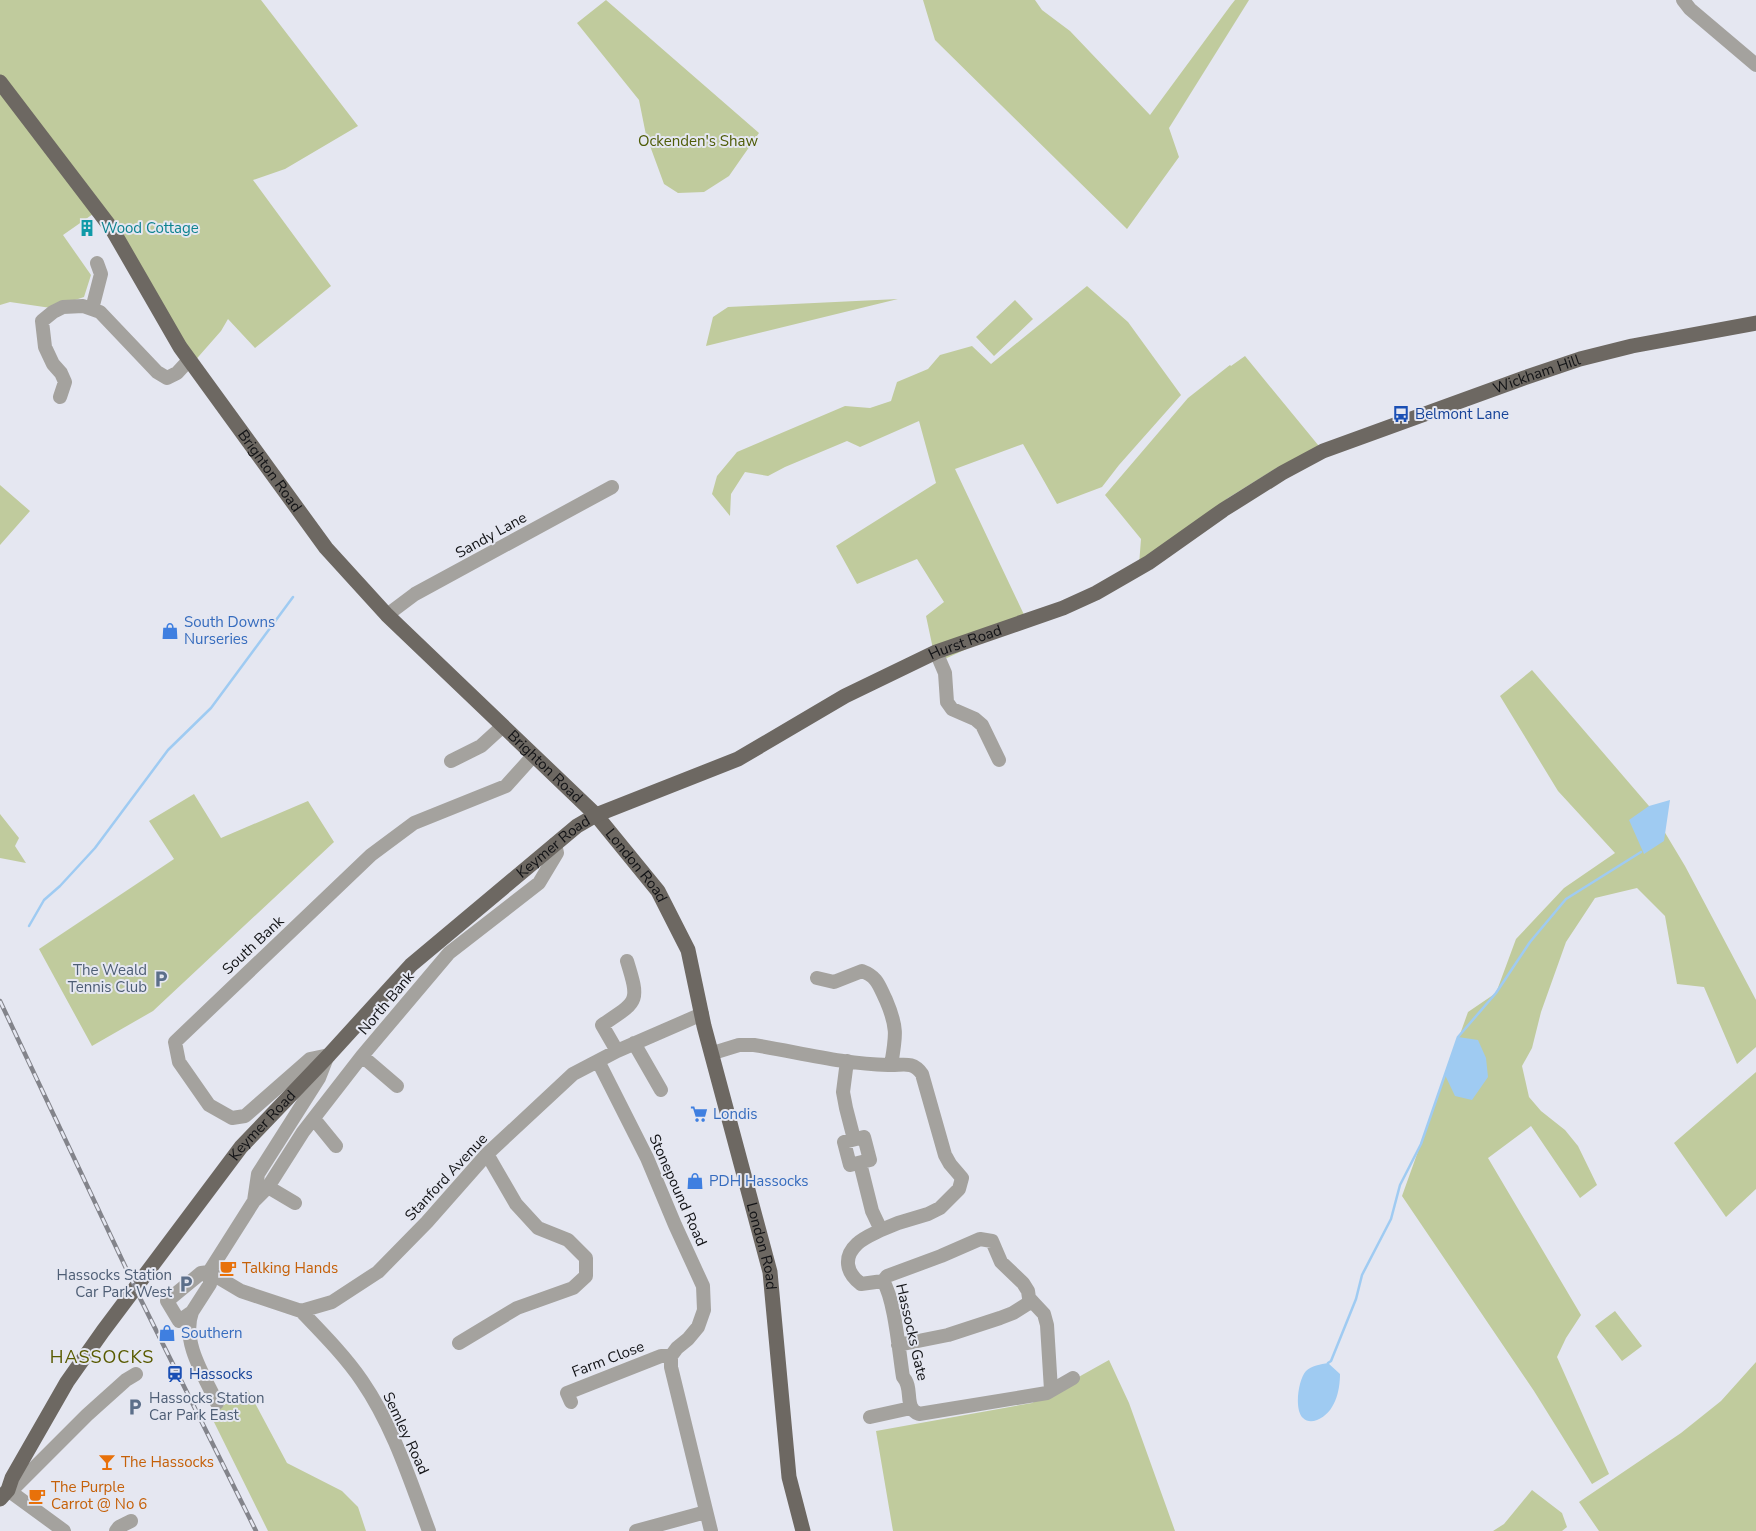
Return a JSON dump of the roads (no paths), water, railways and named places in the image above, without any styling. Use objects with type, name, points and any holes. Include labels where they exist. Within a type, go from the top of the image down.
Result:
[{"type":"main road","name":"Brighton Road","points":[[0,82],[112,229],[180,347],[326,548],[387,615],[596,815]]},
{"type":"main road","name":"Wickham Hill","points":[[1323,451],[1524,378],[1580,360],[1632,346],[1756,323]]},
{"type":"main road","name":"Hurst Road","points":[[596,815],[738,759],[845,696],[936,652],[1054,612],[1096,593],[1148,562],[1223,510],[1282,473],[1323,451]]},
{"type":"main road","points":[[616,838],[617,818],[627,802]]},
{"type":"main road","name":"London Road","points":[[596,815],[658,891],[688,950],[702,1014],[770,1272],[789,1477],[803,1531]]},
{"type":"main road","name":"Keymer Road","points":[[4,1494],[53,1406],[109,1323],[240,1147],[329,1055],[411,965],[555,844],[596,815]]},
{"type":"street","points":[[1683,0],[1690,9],[1756,65]]},
{"type":"street","points":[[92,309],[101,274],[98,263]]},
{"type":"street","points":[[60,397],[65,382],[45,347],[42,320],[63,307],[83,306],[100,312],[157,372],[167,378],[177,373],[189,360]]},
{"type":"street","name":"Sandy Lane","points":[[387,615],[415,594],[612,487]]},
{"type":"street","points":[[936,652],[945,673],[947,702],[952,708],[975,719],[982,725],[1000,760]]},
{"type":"street","points":[[451,761],[481,746],[503,726]]},
{"type":"street","name":"South Bank","points":[[329,1055],[310,1059],[245,1116],[232,1118],[209,1105],[179,1062],[175,1042],[371,855],[414,823],[506,786],[533,756]]},
{"type":"street","name":"North Bank","points":[[254,1201],[268,1187],[303,1132],[362,1056],[449,953],[539,883],[557,853],[555,844]]},
{"type":"street","points":[[617,1051],[602,1025],[627,1008],[633,1000],[635,990],[627,961]]},
{"type":"street","points":[[713,1053],[739,1045],[754,1045],[848,1061],[891,1065],[895,1042],[895,1024],[882,988],[876,980],[862,971],[834,982],[816,978]]},
{"type":"street","name":"Stanford Avenue","points":[[301,1311],[332,1302],[378,1272],[427,1222],[487,1154],[574,1074],[634,1043],[702,1014]]},
{"type":"street","points":[[634,1043],[661,1090]]},
{"type":"street","points":[[217,1403],[190,1344],[188,1322],[192,1312],[210,1284],[209,1272],[254,1201],[258,1174],[319,1078],[329,1055]]},
{"type":"street","points":[[362,1056],[397,1086]]},
{"type":"street","name":"Stonepound Road","points":[[598,1061],[647,1158],[703,1286],[704,1310],[698,1328],[676,1348],[671,1356]]},
{"type":"street","points":[[848,1061],[843,1092],[854,1140],[864,1137],[870,1160],[860,1163],[872,1212],[881,1230]]},
{"type":"street","name":"Hassocks Gate","points":[[891,1065],[912,1064],[922,1074],[945,1155],[962,1178],[959,1189],[940,1208],[928,1214],[898,1222],[858,1243],[851,1251],[848,1262],[852,1278],[861,1284],[883,1281],[887,1287],[903,1377],[908,1382],[911,1408]]},
{"type":"street","points":[[314,1120],[336,1146]]},
{"type":"street","points":[[459,1343],[516,1308],[573,1288],[586,1276],[586,1258],[568,1240],[538,1228],[516,1204],[487,1154]]},
{"type":"street","points":[[268,1187],[295,1203]]},
{"type":"street","points":[[883,1281],[887,1276],[900,1270],[941,1256],[980,1239],[992,1240],[1001,1262],[1023,1283],[1032,1301],[1044,1314],[1047,1325],[1051,1390]]},
{"type":"street","points":[[192,1312],[179,1321],[167,1301],[201,1273],[209,1272],[241,1291],[301,1311]]},
{"type":"street","points":[[898,1345],[948,1335],[1013,1314],[1032,1301]]},
{"type":"street","name":"Semley Road","points":[[301,1311],[338,1351],[361,1379],[371,1395],[387,1424],[429,1531]]},
{"type":"street","name":"Farm Close","points":[[571,1402],[567,1393],[661,1356],[671,1356]]},
{"type":"street","points":[[671,1356],[671,1367],[711,1531]]},
{"type":"street","points":[[64,1531],[4,1494],[15,1488],[82,1420],[126,1380],[136,1374]]},
{"type":"street","points":[[870,1417],[911,1408],[920,1414],[1047,1393],[1073,1378]]},
{"type":"street","points":[[636,1531],[706,1512]]},
{"type":"street","points":[[116,1531],[119,1527],[131,1521]]},
{"type":"water","points":[[1670,800],[1664,841],[1644,854],[1629,820],[1649,806]]},
{"type":"water","points":[[1458,1037],[1478,1040],[1486,1058],[1488,1077],[1472,1100],[1455,1096],[1445,1075]]},
{"type":"water","points":[[1328,1363],[1340,1374],[1335,1401],[1323,1417],[1315,1421],[1308,1421],[1300,1414],[1298,1402],[1299,1388],[1303,1375],[1308,1369]]},
{"type":"waterway","points":[[29,926],[44,900],[60,886],[95,848],[168,750],[211,708],[293,597]]},
{"type":"waterway","points":[[1328,1363],[1331,1361],[1356,1299],[1362,1275],[1391,1219],[1400,1185],[1421,1144],[1458,1037],[1496,993],[1530,942],[1566,899],[1641,852]]},
{"type":"railway","points":[[0,1001],[141,1300],[256,1531]]},
{"type":"place","name":"Wood Cottage","points":[[87,228]]},
{"type":"place","name":"Belmont Lane","points":[[1401,414]]},
{"type":"place","name":"South Downs Nurseries","points":[[170,631]]},
{"type":"place","name":"The Weald Tennis Club","points":[[161,979]]},
{"type":"place","name":"Londis","points":[[699,1114]]},
{"type":"place","name":"PDH Hassocks","points":[[695,1181]]},
{"type":"place","name":"Talking Hands","points":[[228,1268]]},
{"type":"place","name":"Hassocks Station Car Park West","points":[[186,1284]]},
{"type":"place","name":"Southern","points":[[167,1333]]},
{"type":"place","name":"Hassocks","points":[[175,1374]]},
{"type":"place","name":"Hassocks Station Car Park East","points":[[135,1407]]},
{"type":"place","name":"The Hassocks","points":[[107,1462]]},
{"type":"place","name":"The Purple Carrot @ No 6","points":[[37,1496]]},
{"type":"district","name":"HASSOCKS","points":[[102,1357]]},
{"type":"park label","name":"Ockenden's Shaw","points":[[698,141]]}]
